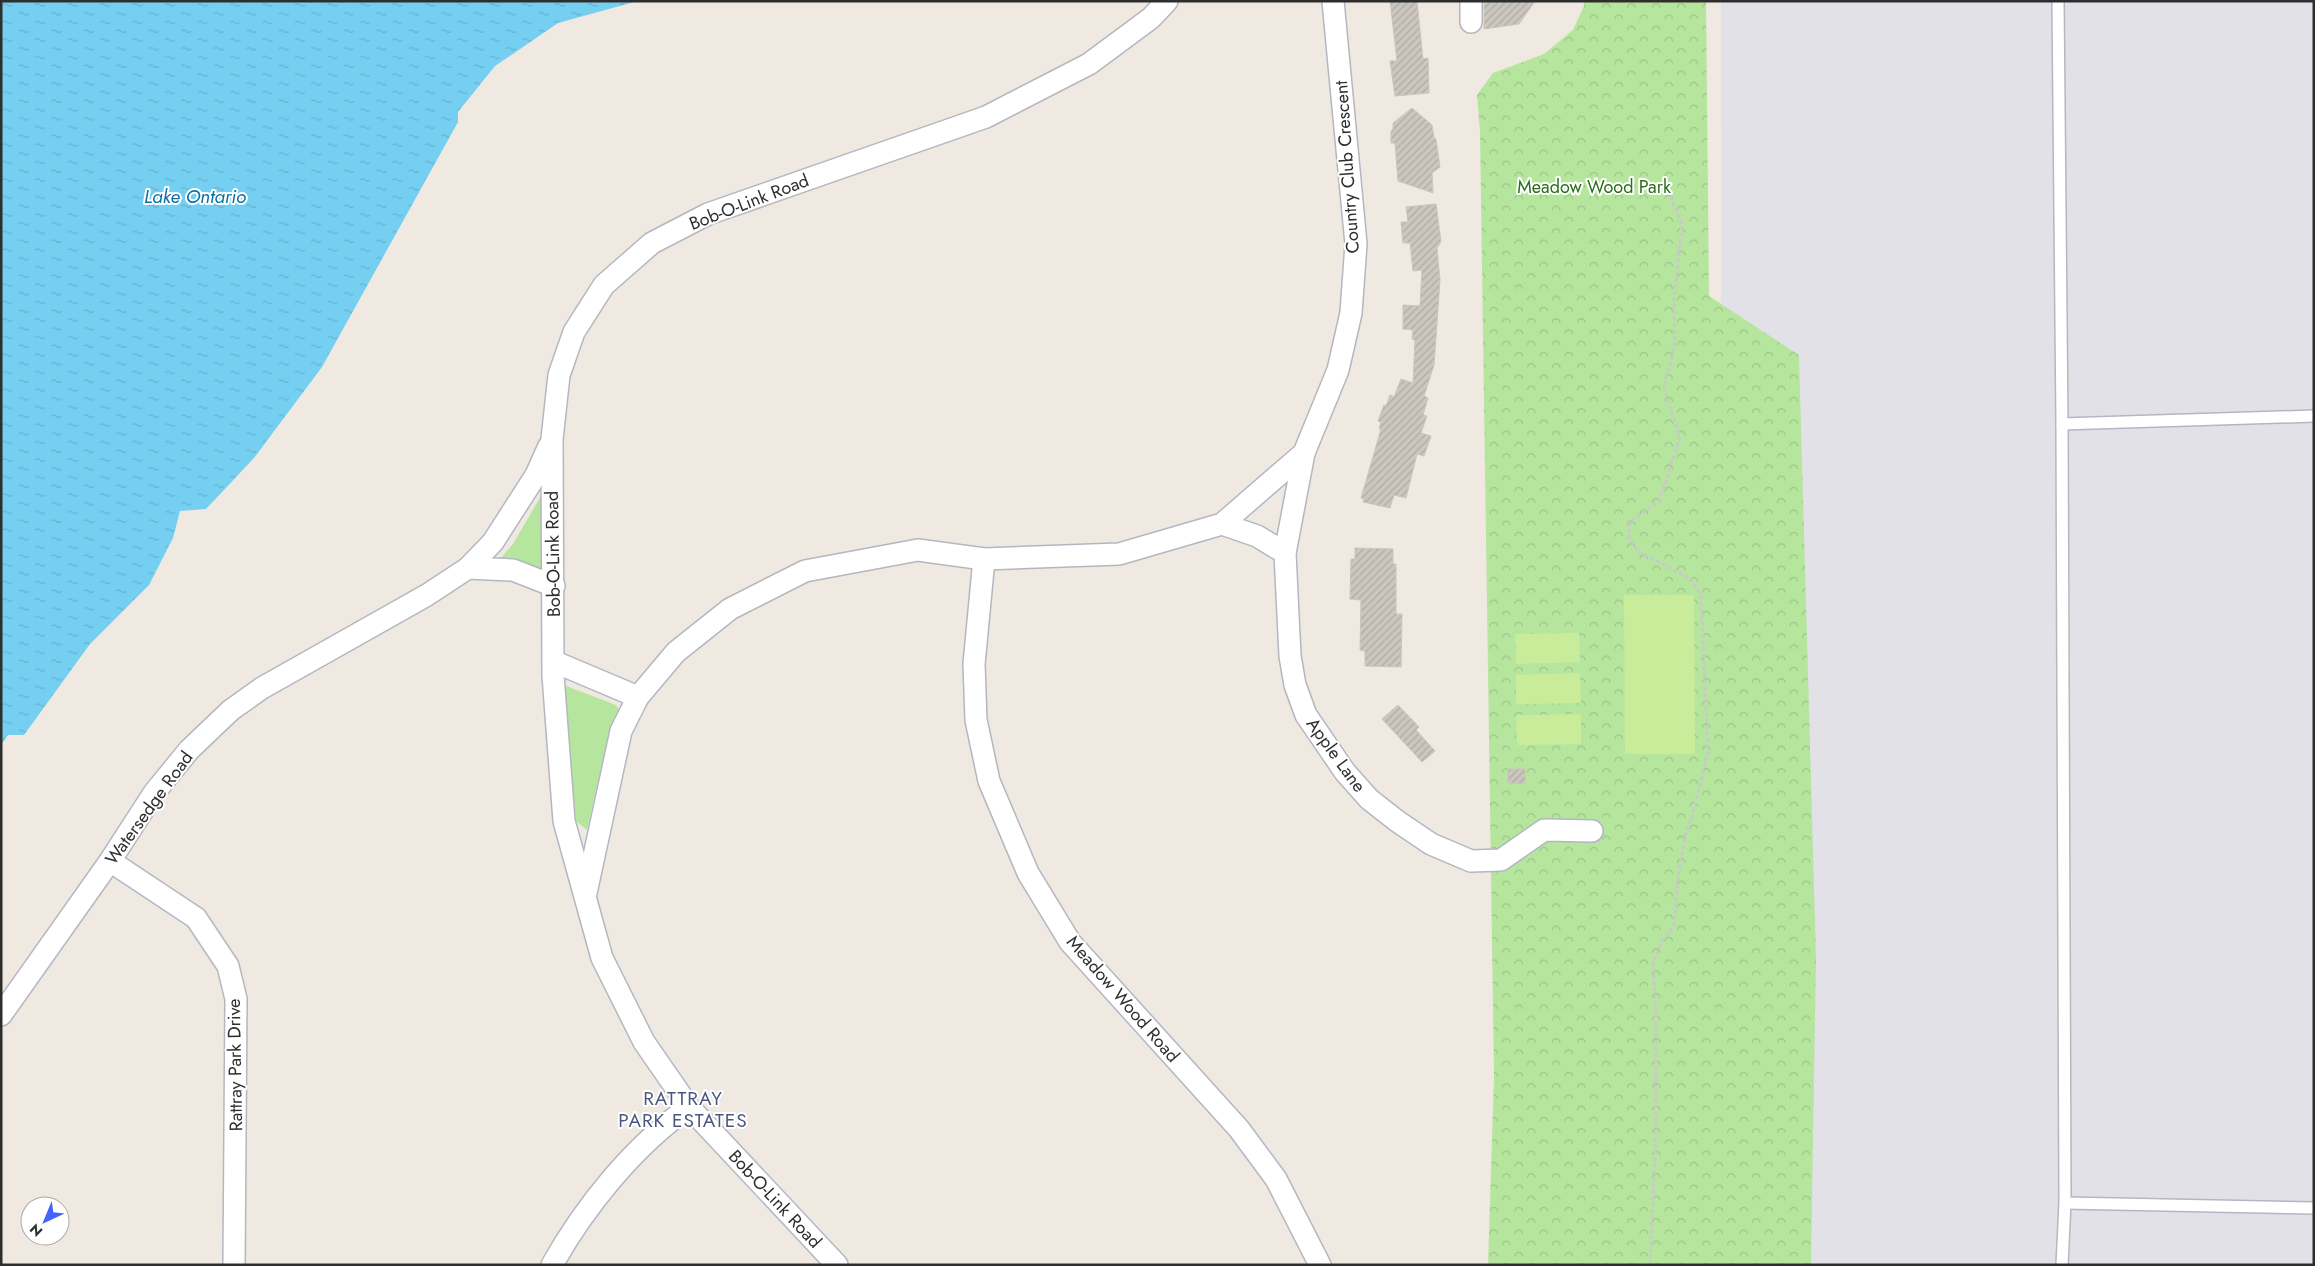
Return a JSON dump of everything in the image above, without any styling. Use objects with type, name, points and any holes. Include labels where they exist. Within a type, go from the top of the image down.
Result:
[{"type":"street","name":"Bob-O-Link Road","points":[[837,1265],[689,1107],[644,1042],[620,998],[602,958],[564,821],[553,675],[555,662],[552,439],[559,374],[574,332],[604,285],[652,243],[708,214],[986,117],[1089,64],[1151,18],[1167,1]]},
{"type":"street","name":"Country Club Crescent","points":[[585,896],[622,732],[638,697],[676,652],[730,609],[805,571],[918,550],[984,559],[1119,554],[1222,524],[1304,453],[1338,370],[1351,313],[1356,244],[1333,1]]},
{"type":"street","name":"Watersedge Road","points":[[1,1014],[110,861],[154,793],[189,750],[231,710],[262,688],[427,595],[468,568],[494,542],[536,476],[552,439]]},
{"type":"street","name":"Apple Lane","points":[[1304,453],[1285,553],[1290,656],[1295,685],[1306,715],[1345,772],[1369,799],[1397,822],[1431,844],[1471,861],[1501,860],[1544,830],[1592,831]]},
{"type":"street","points":[[1222,524],[1257,536],[1285,553]]},
{"type":"street","name":"Meadow Wood Road","points":[[984,559],[974,664],[976,720],[989,781],[1028,873],[1070,942],[1249,1144],[1276,1179],[1320,1265]]},
{"type":"street","points":[[468,568],[513,570],[554,586]]},
{"type":"street","points":[[555,662],[638,697]]},
{"type":"street","name":"Rattray Park Drive","points":[[110,861],[196,918],[228,966],[236,999],[234,1265]]},
{"type":"street","points":[[552,1265],[578,1221],[619,1172],[671,1120],[689,1107]]},
{"type":"lane","points":[[2058,1],[2062,424],[2065,1203],[2062,1265]]},
{"type":"lane","points":[[2062,424],[2314,416]]},
{"type":"lane","points":[[2065,1203],[2314,1208]]},
{"type":"path","points":[[1650,1265],[1655,1154],[1656,1018],[1653,963],[1662,941],[1674,926],[1679,869],[1686,832],[1693,813],[1708,753],[1701,596],[1691,579],[1640,552],[1629,538],[1630,522],[1659,501],[1680,438],[1664,388],[1675,342],[1674,299],[1682,225],[1663,178]]},
{"type":"shaded area","points":[[1721,1],[2314,1],[2314,1265],[1722,1265]]},
{"type":"green space","name":"Meadow Wood Park","points":[[1584,1],[1706,1],[1709,296],[1799,355],[1816,957],[1811,1265],[1488,1265],[1494,1076],[1480,131],[1477,95],[1493,73],[1544,54],[1573,30],[1584,6]]},
{"type":"green space","points":[[545,489],[543,569],[501,558],[513,544]]},
{"type":"green space","points":[[1624,595],[1694,595],[1695,754],[1625,754]]},
{"type":"green space","points":[[1579,633],[1580,662],[1516,664],[1515,634]]},
{"type":"green space","points":[[1580,673],[1581,703],[1516,704],[1516,675]]},
{"type":"green space","points":[[561,684],[616,705],[620,711],[607,741],[587,830],[576,821]]},
{"type":"green space","points":[[1581,714],[1581,744],[1517,745],[1516,715]]},
{"type":"water","name":"Lake Ontario","points":[[1,1],[638,1],[558,23],[495,66],[458,112],[458,122],[322,367],[254,458],[206,509],[180,511],[173,538],[149,585],[90,644],[24,735],[8,735],[1,745]]},
{"type":"building","points":[[1390,1],[1417,1],[1423,59],[1428,58],[1429,93],[1395,96],[1390,61],[1397,61]]},
{"type":"building","points":[[1484,1],[1535,1],[1519,24],[1484,29]]},
{"type":"building","points":[[1412,108],[1432,125],[1434,138],[1436,139],[1440,167],[1432,173],[1433,193],[1398,181],[1395,143],[1391,143],[1391,131],[1393,123]]},
{"type":"building","points":[[1436,204],[1441,242],[1437,248],[1440,280],[1434,365],[1424,396],[1428,398],[1423,415],[1427,416],[1421,433],[1431,436],[1424,456],[1417,454],[1406,498],[1394,495],[1390,508],[1363,502],[1364,499],[1361,498],[1381,429],[1379,429],[1381,422],[1378,421],[1384,405],[1386,406],[1390,395],[1394,397],[1401,379],[1413,383],[1415,340],[1412,339],[1413,330],[1403,329],[1403,305],[1420,306],[1422,270],[1413,271],[1410,243],[1403,243],[1401,222],[1408,222],[1406,207]]},
{"type":"building","points":[[1355,548],[1393,549],[1393,564],[1396,564],[1396,614],[1402,614],[1401,667],[1365,666],[1365,651],[1360,650],[1361,600],[1350,599],[1351,559],[1355,559]]},
{"type":"building","points":[[1398,705],[1419,727],[1416,730],[1435,751],[1422,762],[1382,719]]},
{"type":"building","points":[[1508,769],[1525,769],[1525,784],[1508,783]]},
{"type":"district","name":"RATTRAY PARK ESTATES","points":[[683,1109]]}]
